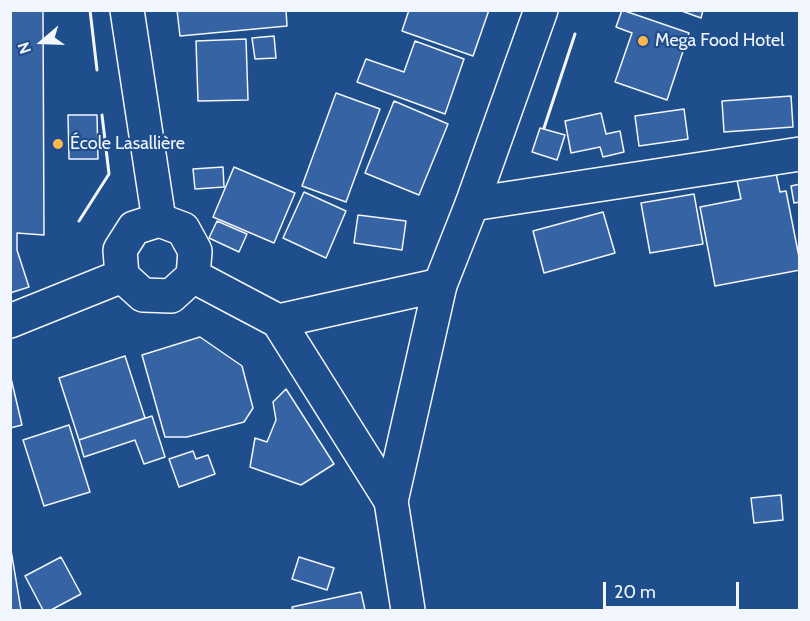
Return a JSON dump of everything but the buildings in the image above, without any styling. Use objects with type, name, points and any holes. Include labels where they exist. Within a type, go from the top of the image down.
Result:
[{"type":"street","points":[[127,10],[159,220]]},
{"type":"street","points":[[408,610],[391,501],[440,285],[472,204],[541,10]]},
{"type":"street","points":[[472,204],[800,154]]},
{"type":"street","points":[[159,220],[183,229],[195,252],[193,276],[171,296],[143,295],[122,276],[120,250],[129,235],[134,228],[159,220]]},
{"type":"street","points":[[10,321],[122,276]]},
{"type":"street","points":[[193,276],[278,321],[391,501]]},
{"type":"street","points":[[278,321],[440,285]]},
{"type":"wall","points":[[90,10],[97,70]]},
{"type":"wall","points":[[544,128],[575,34]]},
{"type":"wall","points":[[79,221],[109,174],[102,115]]},
{"type":"place","name":"Mega Food Hotel","points":[[643,41]]},
{"type":"place","name":"École Lasallière","points":[[58,144]]}]
